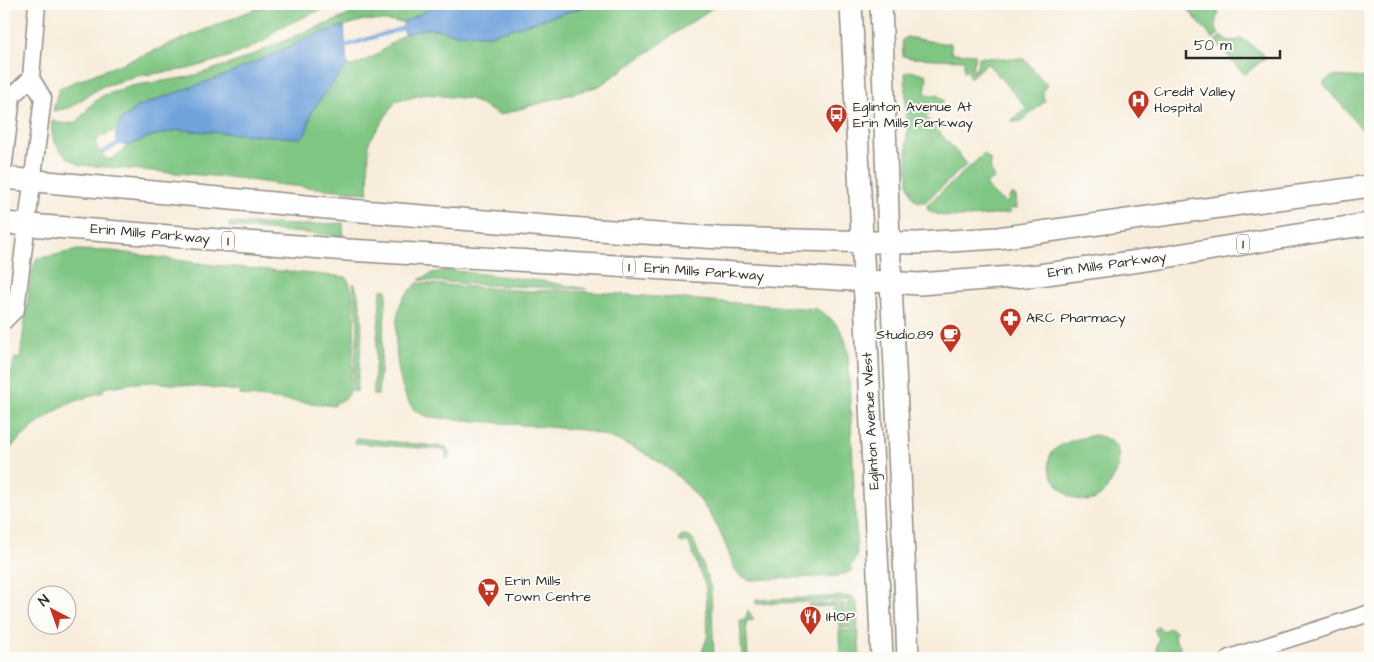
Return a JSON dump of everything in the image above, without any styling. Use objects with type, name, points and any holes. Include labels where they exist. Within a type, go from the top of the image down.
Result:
[{"type":"main road","name":"Eglinton Avenue West","points":[[851,4],[882,658]]},
{"type":"main road","name":"Eglinton Avenue West","points":[[881,4],[889,242],[908,658]]},
{"type":"main road","points":[[4,178],[583,230],[720,238],[918,243],[998,238],[1370,186]]},
{"type":"main road","name":"Erin Mills Parkway","points":[[4,223],[348,250],[919,284],[1038,276],[1370,224]]},
{"type":"street","points":[[4,321],[16,308],[43,98],[31,78],[37,4]]},
{"type":"street","points":[[4,163],[12,96],[31,78]]},
{"type":"street","points":[[1228,658],[1370,612]]},
{"type":"green space","points":[[267,4],[334,4],[279,28],[265,41],[234,55],[188,69],[137,76],[101,87],[69,108],[53,111],[59,88]]},
{"type":"green space","points":[[367,4],[436,4],[403,22],[364,20],[320,33],[228,74],[136,107],[119,122],[117,129],[99,138],[95,144],[106,159],[112,159],[128,146],[151,136],[179,130],[301,138],[306,133],[311,111],[347,65],[353,66],[375,56],[404,34],[423,29],[437,29],[456,34],[490,35],[593,4],[718,4],[599,86],[499,115],[470,99],[425,94],[395,102],[369,142],[368,193],[283,185],[236,178],[80,165],[62,153],[55,142],[52,121],[64,124],[77,122],[90,106],[102,96],[131,86],[189,77],[236,62],[337,20],[364,8]]},
{"type":"green space","points":[[1184,4],[1215,4],[1219,13],[1216,28],[1219,34],[1213,39]]},
{"type":"green space","points":[[1221,36],[1231,41],[1242,38],[1263,54],[1265,58],[1247,73],[1243,73],[1215,41]]},
{"type":"green space","points":[[907,37],[951,43],[951,53],[975,54],[973,67],[964,72],[964,60],[903,56],[902,40]]},
{"type":"green space","points":[[978,57],[1024,59],[1047,85],[1043,93],[1045,101],[1022,121],[1013,122],[1012,120],[1026,107],[987,63],[970,78],[969,72],[977,68]]},
{"type":"green space","points":[[910,71],[925,74],[927,77],[925,94],[938,95],[944,101],[926,117],[967,164],[925,202],[919,202],[913,198],[908,184],[905,73]]},
{"type":"green space","points":[[1332,76],[1370,78],[1370,139],[1323,83]]},
{"type":"green space","points":[[984,154],[990,159],[994,179],[986,183],[988,187],[995,195],[1007,203],[1011,194],[1016,196],[1017,208],[1010,209],[1010,213],[967,217],[944,216],[927,209],[928,204]]},
{"type":"green space","points":[[229,223],[299,225],[343,223],[343,236],[229,227]]},
{"type":"green space","points":[[77,250],[112,251],[214,265],[346,277],[351,287],[354,315],[354,349],[350,392],[344,399],[335,403],[335,406],[240,395],[240,391],[153,382],[103,388],[103,392],[73,402],[42,420],[4,455],[4,398],[15,358],[20,359],[31,274],[37,258]]},
{"type":"green space","points":[[448,270],[542,281],[586,289],[419,280],[432,273]]},
{"type":"green space","points":[[354,283],[361,309],[362,322],[357,392],[352,391],[358,329]]},
{"type":"green space","points":[[418,283],[530,291],[555,290],[605,293],[816,309],[823,313],[842,332],[848,353],[857,553],[850,567],[852,570],[838,576],[749,580],[739,575],[735,570],[726,545],[703,504],[674,474],[641,451],[603,435],[583,430],[430,417],[418,413],[407,399],[399,373],[396,327],[401,303],[410,290]]},
{"type":"green space","points":[[381,290],[387,290],[378,395],[373,395]]},
{"type":"green space","points":[[1094,435],[1112,442],[1117,447],[1119,457],[1116,472],[1109,486],[1099,497],[1088,501],[1071,497],[1065,492],[1051,474],[1049,464],[1050,456],[1060,446]]},
{"type":"green space","points":[[356,438],[446,447],[449,450],[449,458],[446,458],[446,450],[355,443]]},
{"type":"green space","points":[[682,536],[690,537],[694,541],[711,589],[714,658],[698,658],[708,635],[706,587],[688,541],[683,543],[679,541]]},
{"type":"green space","points":[[854,597],[854,600],[756,604],[756,600]]},
{"type":"green space","points":[[857,602],[858,628],[846,628],[847,603]]},
{"type":"green space","points":[[844,603],[844,628],[839,629],[837,621],[833,620],[833,606],[808,607],[808,604]]},
{"type":"green space","points":[[748,610],[754,620],[746,621],[748,658],[742,658],[740,620],[745,620]]},
{"type":"green space","points":[[1158,626],[1163,631],[1170,628],[1176,631],[1174,636],[1181,646],[1177,650],[1170,650],[1162,655],[1158,652],[1159,639],[1154,630]]},
{"type":"green space","points":[[858,630],[860,658],[840,658],[839,631]]},
{"type":"water","points":[[436,4],[593,4],[490,35],[456,34],[437,29],[423,29],[404,34],[403,22]]},
{"type":"water","points":[[344,26],[347,65],[312,111],[306,133],[301,138],[179,130],[151,136],[128,146],[118,144],[115,136],[119,123],[136,107],[228,74],[320,33]]},
{"type":"waterway","points":[[342,46],[407,27]]},
{"type":"waterway","points":[[103,152],[123,141]]},
{"type":"place","name":"Credit Valley Hospital","points":[[1138,119]]},
{"type":"place","name":"Eglinton Avenue At Erin Mills Parkway","points":[[837,134]]},
{"type":"place","name":"ARC Pharmacy","points":[[1010,337]]},
{"type":"place","name":"Studio.89","points":[[950,354]]},
{"type":"place","name":"Erin Mills Town Centre","points":[[489,608]]},
{"type":"place","name":"IHOP","points":[[810,636]]}]
